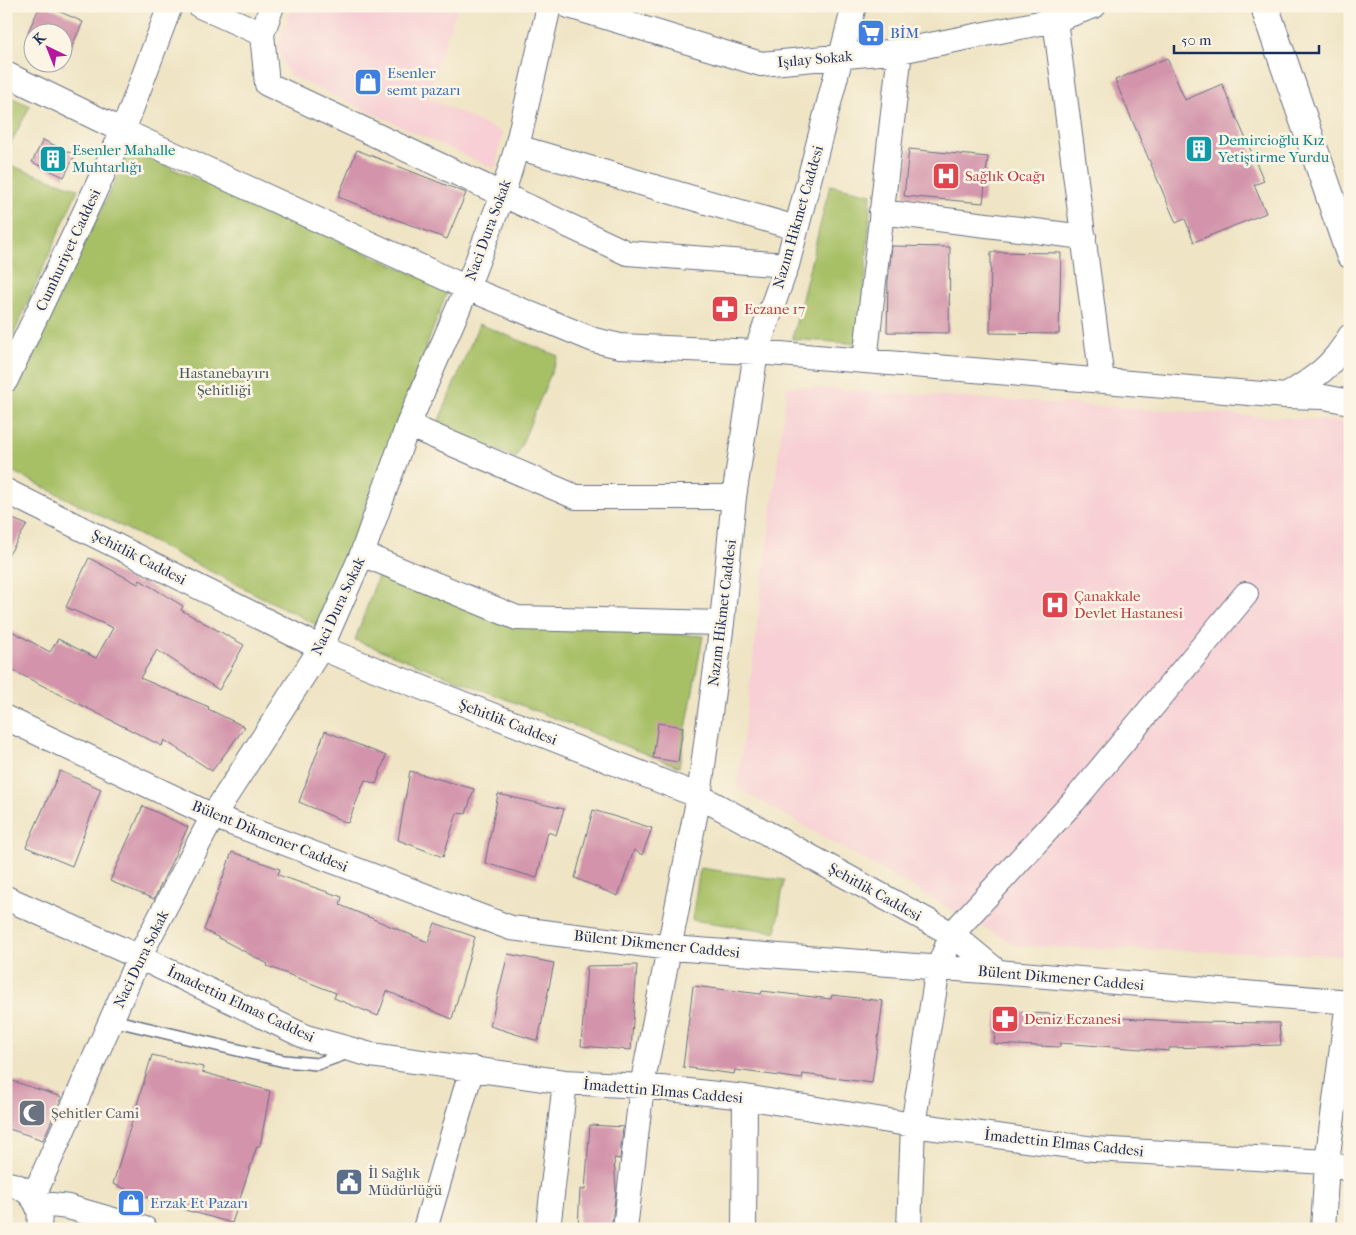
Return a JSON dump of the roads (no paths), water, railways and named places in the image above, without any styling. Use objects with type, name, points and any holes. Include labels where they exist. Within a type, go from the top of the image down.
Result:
[{"type":"street","name":"Cumhuriyet Caddesi","points":[[6,380],[12,356],[123,131],[170,6]]},
{"type":"street","points":[[200,6],[262,34]]},
{"type":"street","points":[[272,6],[262,34],[267,84],[502,196],[627,253],[787,265]]},
{"type":"street","name":"Naci Dura Sokak","points":[[35,1201],[139,957],[213,816],[321,648],[362,554],[408,425],[467,288],[502,196],[517,147],[549,6]]},
{"type":"street","name":"Işılay Sokak","points":[[569,6],[761,64],[900,51],[1057,13],[1094,6]]},
{"type":"street","name":"Nazım Hikmet Caddesi","points":[[625,1229],[642,1086],[671,948],[699,796],[722,623],[734,497],[756,352],[787,265],[854,6]]},
{"type":"street","points":[[1266,6],[1267,14],[1350,254]]},
{"type":"street","points":[[1057,13],[1102,380]]},
{"type":"street","points":[[865,362],[900,51]]},
{"type":"street","points":[[6,74],[123,131],[467,288],[594,340],[620,346],[756,352],[1286,396],[1324,397],[1350,402]]},
{"type":"street","points":[[517,147],[796,228]]},
{"type":"street","points":[[881,212],[1084,237]]},
{"type":"street","points":[[1286,396],[1322,373],[1340,352],[1350,336]]},
{"type":"street","points":[[408,425],[576,497],[734,497]]},
{"type":"street","name":"Şehitlik Caddesi","points":[[6,491],[321,648],[699,796],[952,934],[998,972]]},
{"type":"street","points":[[362,554],[518,618],[722,623]]},
{"type":"street","points":[[909,1229],[913,1125],[938,968],[952,934],[1074,801],[1246,594]]},
{"type":"street","name":"Bülent Dikmener Caddesi","points":[[6,718],[213,816],[512,928],[671,948],[998,972],[1349,1002]]},
{"type":"street","name":"İmadettin Elmas Caddesi","points":[[6,898],[139,957],[306,1037],[371,1055],[565,1082],[642,1086],[745,1097],[913,1125],[1094,1149],[1327,1162],[1350,1170]]},
{"type":"street","points":[[1323,1229],[1327,1162],[1349,1002]]},
{"type":"street","points":[[425,1229],[472,1068]]},
{"type":"street","points":[[548,1229],[565,1082]]},
{"type":"street","points":[[744,1229],[745,1097]]},
{"type":"street","points":[[8,1183],[20,1187],[35,1201],[40,1213],[38,1229]]},
{"type":"street","points":[[35,1201],[68,1207],[145,1229]]},
{"type":"lane","points":[[112,1020],[284,1062],[316,1064],[354,1051]]},
{"type":"place","name":"BİM","points":[[871,33]]},
{"type":"place","name":"Esenler semt pazarı","points":[[368,82]]},
{"type":"place","name":"Demircioğlu Kız Yetiştirme Yurdu","points":[[1199,149]]},
{"type":"place","name":"Esenler Mahalle Muhtarlığı","points":[[53,159]]},
{"type":"place","name":"Sağlık Ocağı","points":[[946,176]]},
{"type":"place","name":"Eczane 17","points":[[725,309]]},
{"type":"place","name":"Çanakkale Devlet Hastanesi","points":[[1055,605]]},
{"type":"place","name":"Deniz Eczanesi","points":[[1005,1019]]},
{"type":"place","name":"Şehitler Cami","points":[[32,1113]]},
{"type":"place","name":"İl Sağlık Müdürlüğü","points":[[349,1182]]},
{"type":"place","name":"Erzak Et Pazarı","points":[[131,1203]]},
{"type":"park label","name":"Hastanebayırı Şehitliği","points":[[224,382]]}]
